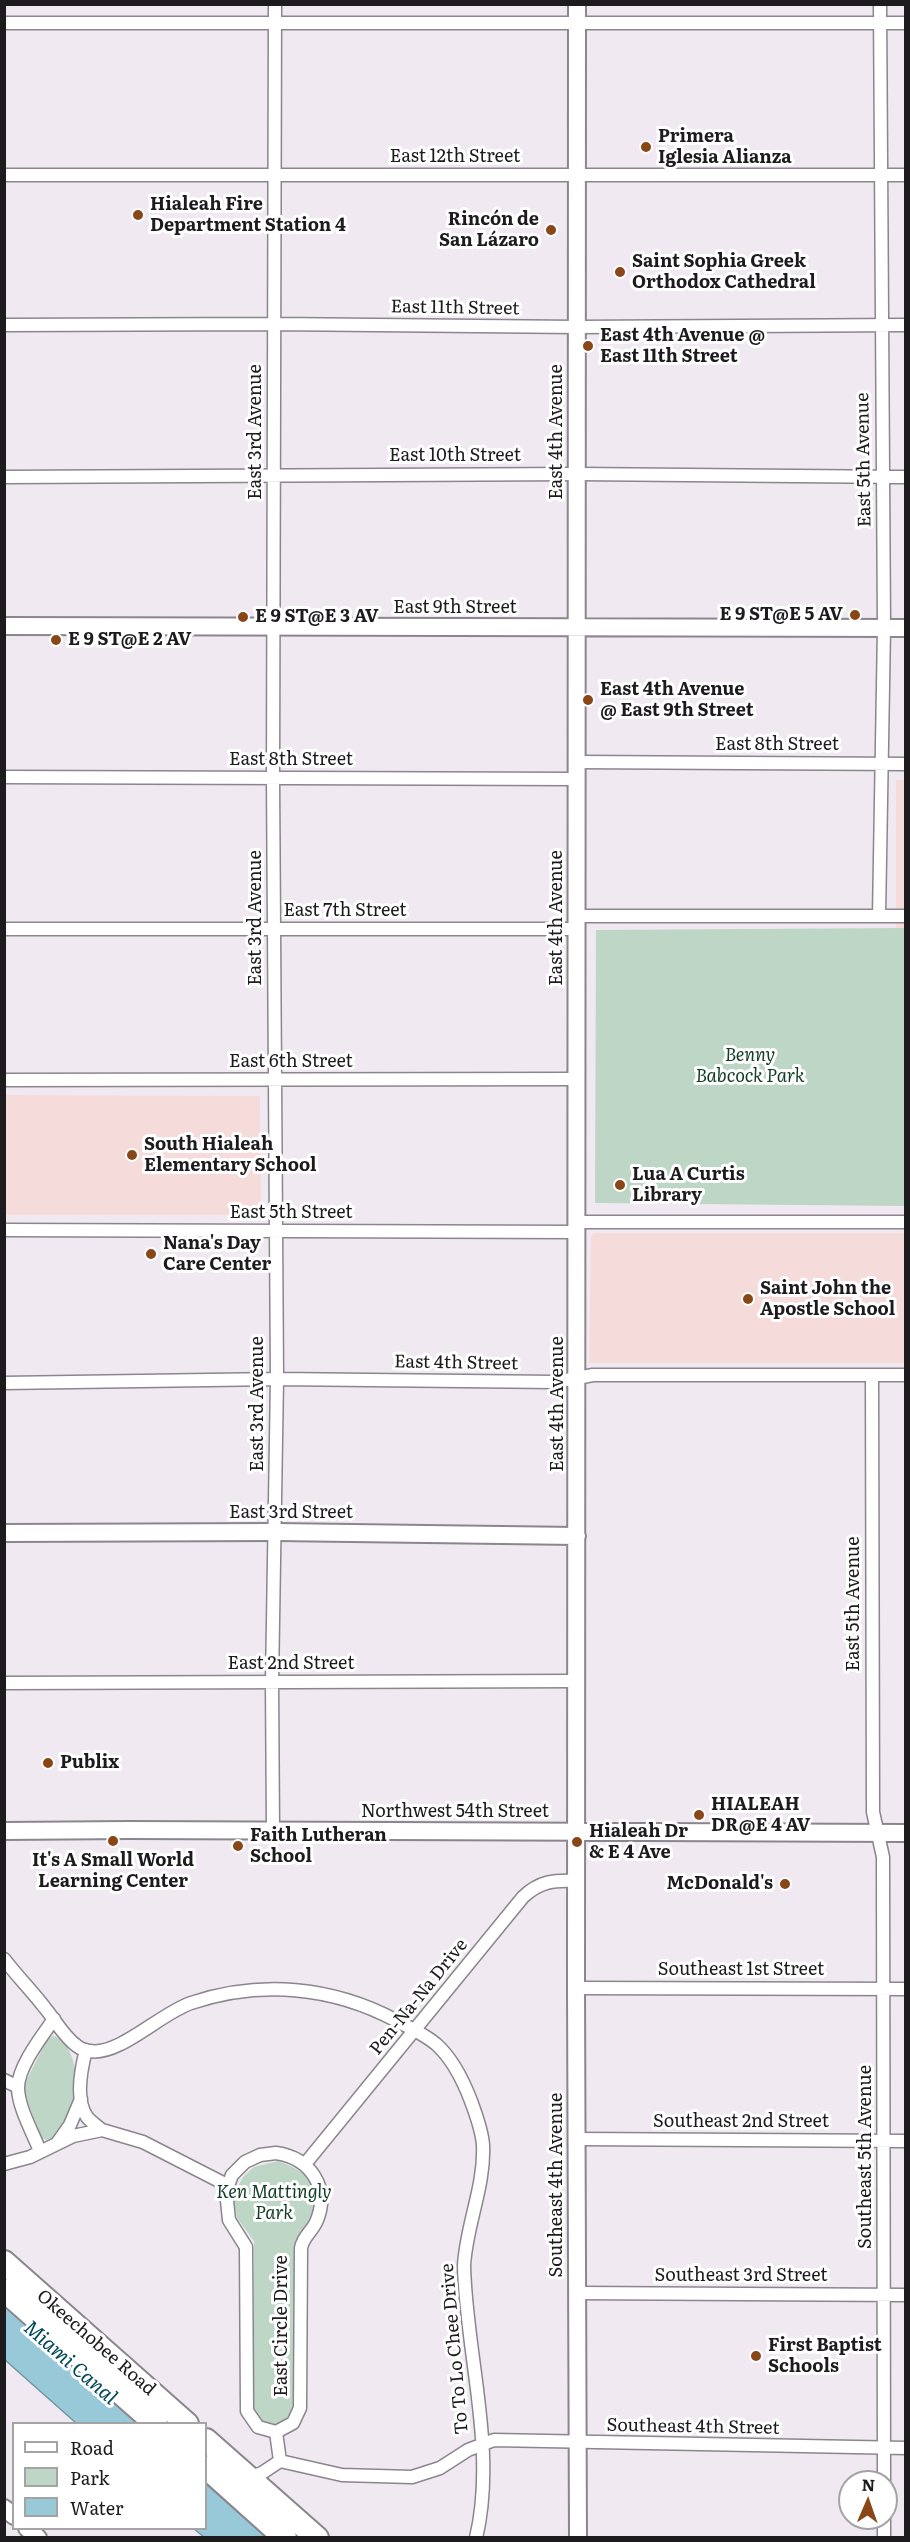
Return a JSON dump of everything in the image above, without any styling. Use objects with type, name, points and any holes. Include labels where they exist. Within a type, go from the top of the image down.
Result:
[{"type":"highway","name":"Okeechobee Road","points":[[4,2262],[185,2422]]},
{"type":"highway","name":"Okeechobee Road","points":[[4,2290],[154,2422]]},
{"type":"highway","points":[[207,2441],[317,2538]]},
{"type":"highway","points":[[207,2468],[233,2477],[248,2478]]},
{"type":"highway","points":[[207,2469],[285,2538]]},
{"type":"main road","name":"East 4th Avenue","points":[[576,1832],[577,4]]},
{"type":"main road","name":"East 9th Street","points":[[4,626],[906,628]]},
{"type":"main road","name":"East 3rd Street","points":[[4,1533],[276,1532],[577,1536]]},
{"type":"main road","name":"Northwest 54th Street","points":[[4,1831],[906,1833]]},
{"type":"main road","name":"Southeast 4th Avenue","points":[[576,1832],[578,2538]]},
{"type":"street","name":"East 3rd Avenue","points":[[273,1831],[272,1682],[277,1379],[273,778],[275,4]]},
{"type":"street","name":"East 5th Avenue","points":[[879,916],[884,628],[880,4]]},
{"type":"street","points":[[4,23],[577,25],[906,23]]},
{"type":"street","name":"East 12th Street","points":[[4,175],[906,175]]},
{"type":"street","name":"East 11th Street","points":[[4,325],[275,324],[577,327],[906,325]]},
{"type":"street","name":"East 10th Street","points":[[4,477],[577,474],[906,477]]},
{"type":"street","name":"East 8th Street","points":[[4,777],[273,778],[906,764]]},
{"type":"street","name":"East 7th Street","points":[[4,929],[274,929],[906,916]]},
{"type":"street","name":"East 6th Street","points":[[4,1080],[577,1079]]},
{"type":"street","name":"East 5th Street","points":[[4,1230],[276,1231],[906,1222]]},
{"type":"street","name":"East 5th Avenue","points":[[872,1375],[873,1803],[877,1833]]},
{"type":"street","name":"East 4th Street","points":[[4,1383],[277,1379],[555,1382],[593,1376],[906,1375]]},
{"type":"street","name":"East 2nd Street","points":[[4,1683],[577,1681]]},
{"type":"street","name":"Southeast 5th Avenue","points":[[877,1833],[883,1857],[884,2470]]},
{"type":"street","name":"Pen-Na-Na Drive","points":[[305,2164],[533,1888],[550,1881],[576,1881]]},
{"type":"street","points":[[4,1959],[74,2044],[86,2050],[81,2068],[85,2114],[102,2130],[142,2142],[227,2185],[241,2165],[260,2155],[287,2155],[305,2164]]},
{"type":"street","name":"Southeast 1st Street","points":[[576,1988],[906,1989]]},
{"type":"street","name":"To To Lo Chee Drive","points":[[86,2050],[97,2051],[115,2046],[183,2005],[213,1996],[254,1989],[302,1990],[339,1996],[416,2031],[435,2044],[458,2070],[476,2113],[482,2137],[480,2185],[464,2266],[481,2445],[482,2495],[476,2538]]},
{"type":"street","points":[[40,2151],[18,2087],[23,2069],[54,2019]]},
{"type":"street","points":[[4,2080],[18,2087]]},
{"type":"street","points":[[58,2143],[70,2125],[82,2098]]},
{"type":"street","points":[[4,2164],[22,2160],[79,2134],[102,2130]]},
{"type":"street","name":"Southeast 2nd Street","points":[[576,2139],[906,2141]]},
{"type":"street","name":"East Circle Drive","points":[[227,2185],[228,2215],[234,2229],[245,2243],[246,2252],[246,2407],[250,2419],[258,2427],[276,2432],[293,2423],[300,2403],[301,2248],[302,2241],[317,2221],[321,2201],[315,2177],[305,2164]]},
{"type":"street","name":"Southeast 3rd Street","points":[[577,2293],[906,2295]]},
{"type":"street","points":[[248,2478],[280,2462],[276,2432]]},
{"type":"street","name":"Southeast 4th Street","points":[[280,2462],[342,2475],[405,2478],[419,2476],[440,2468],[468,2450],[502,2440],[906,2448]]},
{"type":"shaded area","points":[[896,780],[905,780],[905,928],[896,928]]},
{"type":"shaded area","name":"South Hialeah Elementary School","points":[[5,1095],[260,1096],[261,1215],[5,1215]]},
{"type":"shaded area","name":"Saint John the Apostle School","points":[[594,1233],[905,1233],[905,1363],[589,1363],[591,1236]]},
{"type":"green space","name":"Benny Babcock Park","points":[[905,928],[905,1206],[595,1203],[596,930]]},
{"type":"green space","points":[[53,2036],[61,2040],[68,2048],[73,2059],[77,2097],[75,2109],[66,2126],[53,2139],[46,2140],[41,2137],[24,2092],[24,2085],[47,2040]]},
{"type":"green space","name":"Ken Mattingly Park","points":[[278,2161],[293,2167],[304,2175],[315,2192],[316,2203],[313,2214],[297,2238],[295,2403],[285,2422],[269,2425],[258,2418],[254,2408],[254,2241],[237,2218],[233,2196],[243,2177],[254,2167]]},
{"type":"water","points":[[4,2305],[137,2422],[75,2422],[5,2360]]},
{"type":"water","points":[[207,2485],[266,2537],[204,2537],[195,2530],[207,2530]]},
{"type":"place","name":"Primera Iglesia Alianza","points":[[646,147]]},
{"type":"place","name":"Hialeah Fire Department Station 4","points":[[138,215]]},
{"type":"place","name":"Rincón de San Lázaro","points":[[551,230]]},
{"type":"place","name":"Saint Sophia Greek Orthodox Cathedral","points":[[620,272]]},
{"type":"place","name":"East 4th Avenue @ East 11th Street","points":[[588,346]]},
{"type":"place","name":"E 9 ST@E 5 AV","points":[[855,615]]},
{"type":"place","name":"E 9 ST@E 3 AV","points":[[243,617]]},
{"type":"place","name":"E 9 ST@E 2 AV","points":[[56,640]]},
{"type":"place","name":"East 4th Avenue @ East 9th Street","points":[[588,700]]},
{"type":"place","name":"South Hialeah Elementary School","points":[[132,1155]]},
{"type":"place","name":"Lua A Curtis Library","points":[[620,1185]]},
{"type":"place","name":"Nana's Day Care Center","points":[[151,1254]]},
{"type":"place","name":"Saint John the Apostle School","points":[[748,1299]]},
{"type":"place","name":"Publix","points":[[48,1763]]},
{"type":"place","name":"HIALEAH DR@E 4 AV","points":[[699,1815]]},
{"type":"place","name":"It's A Small World Learning Center","points":[[113,1841]]},
{"type":"place","name":"Hialeah Dr & E 4 Ave","points":[[577,1842]]},
{"type":"place","name":"Faith Lutheran School","points":[[238,1846]]},
{"type":"place","name":"McDonald's","points":[[785,1884]]},
{"type":"place","name":"First Baptist Schools","points":[[756,2356]]},
{"type":"water label","name":"Miami Canal","points":[[70,2363]]}]
